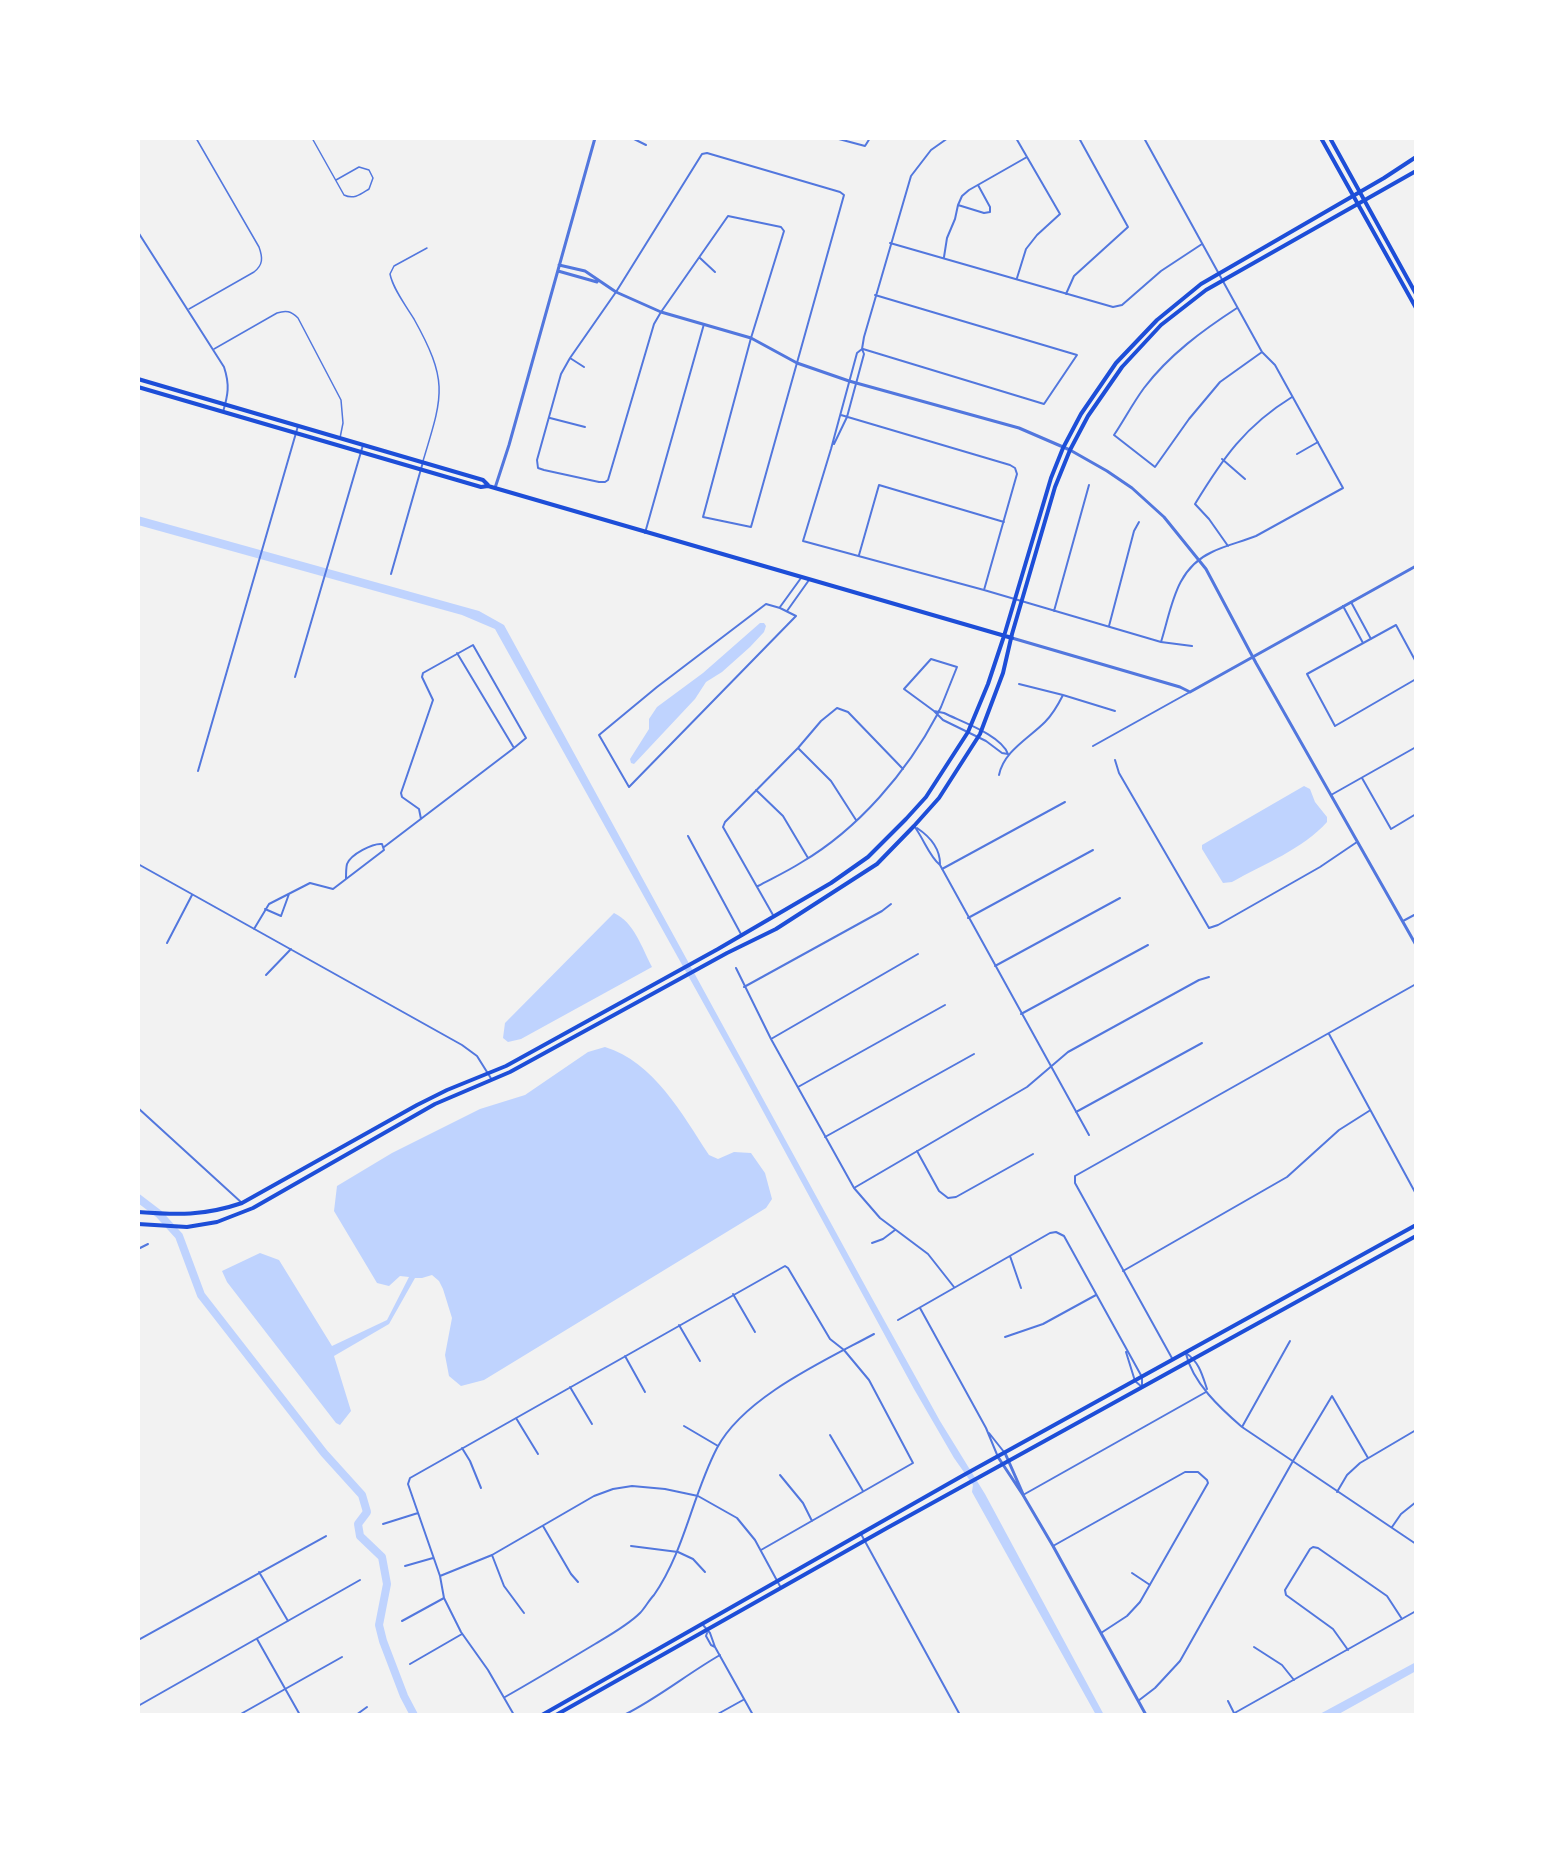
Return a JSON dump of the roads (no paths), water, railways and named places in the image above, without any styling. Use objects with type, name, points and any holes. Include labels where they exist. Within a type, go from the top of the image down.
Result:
[{"type":"main road","points":[[1322,138],[1416,308]]},
{"type":"main road","points":[[1330,138],[1416,294]]},
{"type":"main road","points":[[138,1212],[187,1215],[224,1209],[242,1203],[417,1105],[506,1066],[667,978],[806,899],[867,857],[929,793],[971,726],[1004,636],[1051,478],[1063,448],[1081,414],[1104,380],[1135,341],[1181,299],[1218,273],[1292,232],[1416,157]]},
{"type":"main road","points":[[139,1224],[188,1227],[217,1222],[239,1214],[435,1104],[510,1072],[695,970],[776,929],[877,864],[939,798],[980,734],[1003,673],[1055,487],[1070,450],[1088,416],[1110,383],[1141,345],[1161,325],[1222,279],[1359,205],[1416,171]]},
{"type":"main road","points":[[1292,232],[1297,237]]},
{"type":"main road","points":[[1156,320],[1161,325]]},
{"type":"main road","points":[[138,379],[483,480],[488,486]]},
{"type":"main road","points":[[1104,380],[1110,383]]},
{"type":"main road","points":[[138,387],[1012,638]]},
{"type":"main road","points":[[1037,525],[1043,527]]},
{"type":"main road","points":[[906,819],[914,826]]},
{"type":"main road","points":[[667,978],[670,984]]},
{"type":"main road","points":[[628,999],[632,1005]]},
{"type":"main road","points":[[285,1179],[290,1187]]},
{"type":"main road","points":[[542,1715],[962,1476],[1416,1225]]},
{"type":"main road","points":[[556,1715],[966,1484],[1416,1236]]},
{"type":"main road","points":[[1310,1284],[1315,1292]]},
{"type":"main road","points":[[1067,1419],[1071,1427]]},
{"type":"street","points":[[495,488],[595,138]]},
{"type":"street","points":[[632,138],[646,145]]},
{"type":"street","points":[[835,138],[865,146],[870,138]]},
{"type":"street","points":[[831,449],[847,417],[864,354],[862,349],[875,295],[911,176],[931,150],[947,138]]},
{"type":"street","points":[[1016,138],[1060,214],[1045,226],[1026,249],[1017,278]]},
{"type":"street","points":[[1066,294],[1074,276],[1128,227],[1079,138]]},
{"type":"street","points":[[1144,138],[1262,352],[1275,365],[1343,488],[1256,536],[1199,559],[1181,578],[1161,642]]},
{"type":"street","points":[[707,153],[844,195],[751,527],[703,517],[751,338],[784,231],[781,227],[728,216],[654,324],[608,480],[599,482],[538,468],[537,460],[561,375],[570,358],[616,292],[702,154],[707,153]]},
{"type":"street","points":[[944,257],[947,238],[962,196],[1027,157]]},
{"type":"street","points":[[958,205],[984,213],[990,212],[990,207],[978,185]]},
{"type":"street","points":[[138,232],[214,349],[228,379],[229,395],[223,412]]},
{"type":"street","points":[[890,243],[1113,307],[1122,305],[1161,271],[1202,244]]},
{"type":"street","points":[[700,258],[715,272]]},
{"type":"street","points":[[560,265],[585,271],[598,282],[616,292],[661,312],[751,338],[798,363],[849,381],[1019,428],[1070,450],[1132,488],[1164,517],[1199,559],[1416,945]]},
{"type":"street","points":[[558,271],[598,282]]},
{"type":"street","points":[[862,349],[1044,404],[1077,356],[875,295]]},
{"type":"street","points":[[1237,308],[1181,349],[1145,387],[1114,435],[1155,467],[1190,418],[1220,382],[1262,352]]},
{"type":"street","points":[[645,532],[704,324]]},
{"type":"street","points":[[862,349],[857,353],[803,541],[984,590],[1161,642],[1192,646]]},
{"type":"street","points":[[570,358],[584,367]]},
{"type":"street","points":[[1228,546],[1195,504],[1222,459],[1260,419],[1292,397]]},
{"type":"street","points":[[840,414],[1015,468],[1017,474],[984,590]]},
{"type":"street","points":[[550,418],[585,427]]},
{"type":"street","points":[[198,771],[298,426]]},
{"type":"street","points":[[338,445],[340,438]]},
{"type":"street","points":[[1297,454],[1318,442]]},
{"type":"street","points":[[295,677],[363,445]]},
{"type":"street","points":[[1222,459],[1245,479]]},
{"type":"street","points":[[391,574],[423,462]]},
{"type":"street","points":[[859,555],[879,485],[1004,522]]},
{"type":"street","points":[[1054,611],[1089,485]]},
{"type":"street","points":[[1109,626],[1134,531],[1139,522]]},
{"type":"street","points":[[1093,746],[1416,566]]},
{"type":"street","points":[[780,608],[801,578]]},
{"type":"street","points":[[788,611],[809,580]]},
{"type":"street","points":[[1351,602],[1371,639]]},
{"type":"street","points":[[766,604],[788,611],[796,616],[629,787],[599,735],[657,687],[766,604]]},
{"type":"street","points":[[1343,606],[1363,643]]},
{"type":"street","points":[[1416,662],[1396,625],[1307,674],[1335,726],[1416,680]]},
{"type":"street","points":[[1012,638],[1180,687],[1190,692]]},
{"type":"street","points":[[254,929],[269,904],[310,883],[333,889],[384,850],[384,847],[421,819],[514,748],[525,740],[526,735],[475,648],[470,646],[425,671],[422,677],[433,700],[400,793],[419,809],[421,819]]},
{"type":"street","points":[[458,653],[514,748]]},
{"type":"street","points":[[758,886],[808,858],[856,820],[886,791],[903,770],[922,743],[937,713],[957,667],[931,659],[904,689],[937,713],[971,726],[1002,753],[1008,754]]},
{"type":"street","points":[[1019,684],[1115,711]]},
{"type":"street","points":[[999,775],[1008,754],[1046,721],[1063,695]]},
{"type":"street","points":[[774,917],[723,827],[725,822],[798,748],[821,721],[837,708],[848,712],[903,770]]},
{"type":"street","points":[[937,713],[943,720],[1006,747],[1008,754]]},
{"type":"street","points":[[1331,795],[1416,747]]},
{"type":"street","points":[[798,748],[831,781],[856,820]]},
{"type":"street","points":[[1115,760],[1119,773],[1209,928],[1309,873],[1357,842]]},
{"type":"street","points":[[1362,778],[1391,829],[1416,814]]},
{"type":"street","points":[[756,790],[783,816],[808,858]]},
{"type":"street","points":[[942,869],[1065,802]]},
{"type":"street","points":[[914,826],[924,839],[933,860],[940,865]]},
{"type":"street","points":[[914,826],[930,837],[940,856],[940,865],[968,918],[1089,1135]]},
{"type":"street","points":[[688,836],[742,936]]},
{"type":"street","points":[[346,879],[347,864],[351,858],[377,844],[382,844],[384,847]]},
{"type":"street","points":[[968,918],[1093,850]]},
{"type":"street","points":[[138,864],[462,1045],[477,1056],[492,1080]]},
{"type":"street","points":[[264,909],[281,916],[289,894]]},
{"type":"street","points":[[167,943],[192,896]]},
{"type":"street","points":[[995,966],[1120,898]]},
{"type":"street","points":[[744,987],[891,904]]},
{"type":"street","points":[[1403,921],[1416,914]]},
{"type":"street","points":[[1022,1014],[1148,945]]},
{"type":"street","points":[[266,975],[291,949]]},
{"type":"street","points":[[771,1039],[918,954]]},
{"type":"street","points":[[735,968],[771,1039],[854,1188],[880,1218],[928,1254],[954,1287]]},
{"type":"street","points":[[854,1188],[1027,1088],[1068,1052],[1199,980],[1209,977]]},
{"type":"street","points":[[1173,1360],[1075,1183],[1075,1176],[1416,984]]},
{"type":"street","points":[[798,1088],[945,1005]]},
{"type":"street","points":[[1329,1034],[1416,1194]]},
{"type":"street","points":[[1076,1112],[1202,1043]]},
{"type":"street","points":[[825,1137],[974,1054]]},
{"type":"street","points":[[138,1108],[242,1203]]},
{"type":"street","points":[[1123,1271],[1287,1177],[1339,1130],[1369,1111]]},
{"type":"street","points":[[917,1151],[939,1191],[948,1198],[957,1197],[1033,1154]]},
{"type":"street","points":[[872,1243],[883,1239],[895,1230]]},
{"type":"street","points":[[898,1320],[1050,1233],[1056,1232],[1064,1236],[1142,1377],[1142,1387]]},
{"type":"street","points":[[138,1250],[148,1244]]},
{"type":"street","points":[[1009,1256],[1021,1288]]},
{"type":"street","points":[[514,1715],[488,1670],[462,1634],[444,1598],[440,1576],[409,1481],[413,1475],[785,1266],[789,1268],[830,1339],[844,1350],[869,1380],[913,1463],[761,1550]]},
{"type":"street","points":[[733,1294],[755,1332]]},
{"type":"street","points":[[1005,1337],[1043,1324],[1096,1295]]},
{"type":"street","points":[[920,1308],[986,1428],[1002,1465],[1053,1546],[1146,1715]]},
{"type":"street","points":[[679,1325],[700,1361]]},
{"type":"street","points":[[505,1697],[616,1631],[641,1613],[661,1585],[678,1552],[706,1472],[718,1446],[730,1430],[756,1404],[774,1391],[874,1334]]},
{"type":"street","points":[[1242,1427],[1290,1341]]},
{"type":"street","points":[[1126,1349],[1126,1358],[1135,1381],[1142,1387]]},
{"type":"street","points":[[1186,1353],[1194,1359],[1208,1391]]},
{"type":"street","points":[[1186,1353],[1188,1362],[1217,1403],[1242,1427],[1416,1544]]},
{"type":"street","points":[[624,1356],[645,1392]]},
{"type":"street","points":[[570,1386],[591,1424]]},
{"type":"street","points":[[1023,1495],[1208,1391]]},
{"type":"street","points":[[1138,1701],[1155,1688],[1180,1661],[1332,1396],[1368,1458]]},
{"type":"street","points":[[516,1418],[538,1455]]},
{"type":"street","points":[[684,1426],[718,1446]]},
{"type":"street","points":[[986,1428],[1005,1453],[1023,1495]]},
{"type":"street","points":[[1336,1492],[1353,1468],[1416,1430]]},
{"type":"street","points":[[830,1435],[863,1491]]},
{"type":"street","points":[[462,1448],[481,1488]]},
{"type":"street","points":[[1053,1546],[1178,1475],[1191,1471],[1198,1472],[1207,1480],[1208,1484],[1140,1602],[1127,1616],[1101,1633]]},
{"type":"street","points":[[780,1475],[803,1503],[812,1521]]},
{"type":"street","points":[[440,1576],[492,1555],[594,1496],[613,1489],[632,1486],[664,1489],[698,1496],[737,1518],[761,1550],[781,1588]]},
{"type":"street","points":[[1392,1527],[1401,1514],[1416,1502]]},
{"type":"street","points":[[383,1524],[418,1513]]},
{"type":"street","points":[[543,1526],[578,1582]]},
{"type":"street","points":[[861,1534],[960,1715]]},
{"type":"street","points":[[138,1640],[326,1536]]},
{"type":"street","points":[[631,1546],[678,1552],[693,1559],[705,1572]]},
{"type":"street","points":[[1348,1650],[1333,1629],[1286,1596],[1285,1590],[1313,1547],[1318,1548],[1387,1596],[1402,1619]]},
{"type":"street","points":[[492,1555],[504,1586],[524,1613]]},
{"type":"street","points":[[405,1566],[433,1558]]},
{"type":"street","points":[[259,1572],[288,1621]]},
{"type":"street","points":[[1132,1573],[1150,1586]]},
{"type":"street","points":[[138,1706],[360,1580]]},
{"type":"street","points":[[402,1621],[444,1598]]},
{"type":"street","points":[[1231,1715],[1416,1611]]},
{"type":"street","points":[[703,1624],[753,1715]]},
{"type":"street","points":[[410,1664],[462,1634]]},
{"type":"street","points":[[257,1639],[300,1715]]},
{"type":"street","points":[[1254,1647],[1282,1665],[1294,1680]]},
{"type":"street","points":[[624,1715],[658,1696],[691,1671],[720,1654]]},
{"type":"street","points":[[239,1715],[342,1658]]},
{"type":"street","points":[[719,1714],[744,1700]]},
{"type":"street","points":[[1228,1701],[1234,1713]]},
{"type":"street","points":[[356,1715],[367,1707]]},
{"type":"street","points":[[637,1709],[640,1715]]},
{"type":"lane","points":[[188,309],[254,272],[260,268],[262,262],[262,255],[196,138]]},
{"type":"lane","points":[[312,138],[344,195],[354,197],[369,189],[373,178],[369,170],[361,167],[336,180]]},
{"type":"lane","points":[[423,462],[437,416],[440,399],[439,376],[429,346],[390,274],[394,266],[427,248]]},
{"type":"lane","points":[[214,349],[277,314],[287,311],[293,313],[298,318],[340,396],[343,411],[340,438]]},
{"type":"water","points":[[138,516],[479,611],[504,625],[868,1291],[940,1421],[985,1494],[1104,1715],[1096,1715],[972,1492],[973,1485],[954,1458],[914,1389],[739,1067],[495,629],[462,615],[138,525]]},
{"type":"water","points":[[760,623],[766,626],[764,632],[722,672],[706,682],[695,699],[634,764],[631,763],[630,759],[649,729],[649,719],[657,707],[703,673]]},
{"type":"water","points":[[1304,786],[1310,789],[1315,802],[1327,817],[1327,822],[1307,840],[1282,855],[1232,882],[1223,883],[1202,849],[1202,845]]},
{"type":"water","points":[[614,913],[632,929],[652,967],[521,1039],[508,1042],[503,1038],[505,1023]]},
{"type":"water","points":[[605,1047],[638,1064],[652,1077],[677,1107],[709,1155],[718,1159],[734,1152],[751,1153],[765,1173],[772,1199],[766,1208],[484,1380],[461,1386],[449,1376],[445,1355],[452,1318],[443,1289],[432,1275],[415,1278],[389,1324],[334,1356],[351,1411],[340,1425],[336,1423],[227,1282],[222,1271],[260,1253],[279,1260],[332,1346],[387,1320],[409,1277],[400,1276],[389,1286],[377,1283],[334,1211],[337,1186],[392,1153],[480,1109],[525,1095],[588,1052]]},
{"type":"water","points":[[1416,1662],[1416,1671],[1337,1715],[1318,1715]]},
{"type":"waterway","points":[[138,1198],[159,1214],[179,1236],[201,1295],[324,1453],[362,1495],[367,1512],[358,1524],[360,1536],[382,1557],[387,1584],[379,1625],[404,1696],[414,1715]]}]
